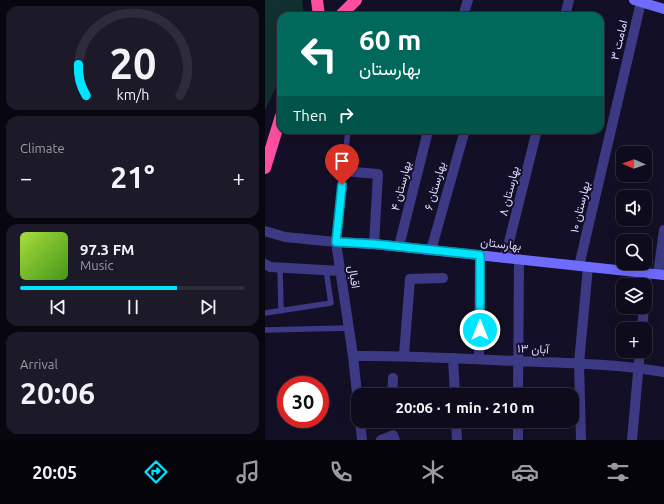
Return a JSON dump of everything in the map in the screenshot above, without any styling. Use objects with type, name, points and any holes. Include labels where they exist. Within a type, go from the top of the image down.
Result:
[{"type":"highway","points":[[317,0],[318,12]]},
{"type":"highway","points":[[344,12],[356,0]]},
{"type":"highway","points":[[265,144],[277,118]]},
{"type":"highway","points":[[265,168],[277,129]]},
{"type":"street","points":[[464,12],[467,0]]},
{"type":"street","points":[[566,12],[569,0]]},
{"type":"street","points":[[638,1],[664,9]]},
{"type":"street","name":"امامت ۳","points":[[605,154],[638,1]]},
{"type":"street","name":"بهارستان ۴","points":[[399,246],[427,134]]},
{"type":"street","name":"بهارستان ۶","points":[[431,250],[464,134]]},
{"type":"street","name":"بهارستان ۸","points":[[505,258],[536,134]]},
{"type":"street","name":"بهارستان ۱۰","points":[[581,440],[579,363],[584,266],[605,154]]},
{"type":"street","points":[[343,171],[378,174],[374,244]]},
{"type":"street","points":[[661,275],[664,230]]},
{"type":"street","points":[[265,231],[285,237],[336,242]]},
{"type":"street","name":"بهارستان","points":[[336,242],[399,246],[661,275]]},
{"type":"street","name":"اقبال","points":[[336,242],[356,388]]},
{"type":"street","points":[[479,360],[480,255]]},
{"type":"street","points":[[518,388],[519,259]]},
{"type":"street","points":[[265,264],[271,267],[280,268],[340,271]]},
{"type":"street","points":[[647,273],[647,278]]},
{"type":"street","points":[[405,355],[410,279],[443,278]]},
{"type":"street","name":"۱۳ آبان","points":[[353,356],[405,355],[479,360],[579,363],[639,368],[664,372]]},
{"type":"street","points":[[453,358],[455,388]]},
{"type":"street","points":[[632,440],[640,358]]},
{"type":"street","points":[[392,388],[393,378]]},
{"type":"street","points":[[361,428],[362,440]]},
{"type":"street","points":[[456,428],[457,440]]},
{"type":"street","points":[[518,428],[518,440]]},
{"type":"street","points":[[381,440],[393,435],[395,440]]},
{"type":"lane","name":"اقبال","points":[[336,242],[348,134]]},
{"type":"lane","points":[[280,268],[281,311]]},
{"type":"lane","points":[[265,313],[331,303],[326,270]]},
{"type":"lane","points":[[265,330],[349,328]]},
{"type":"green space","points":[[265,0],[302,0],[304,12],[277,12],[277,85],[265,110]]},
{"type":"route","points":[[342,185],[336,242],[374,244],[480,255],[480,330]]}]
